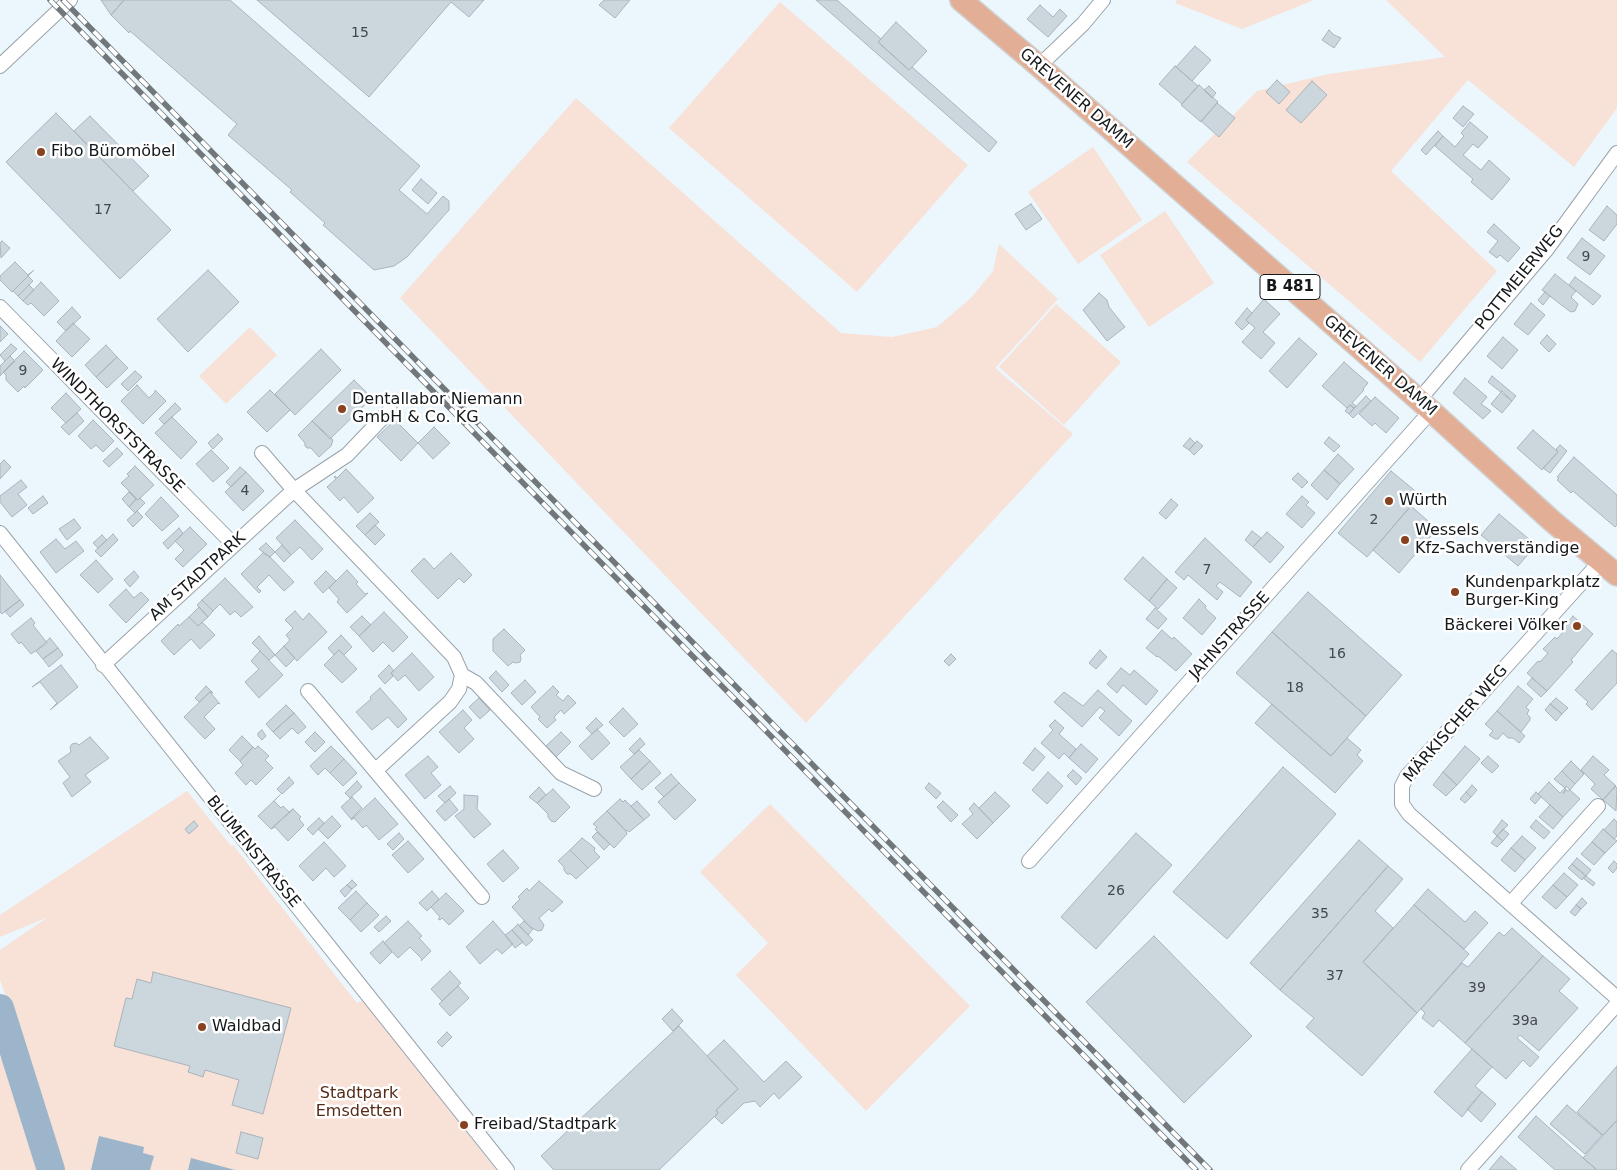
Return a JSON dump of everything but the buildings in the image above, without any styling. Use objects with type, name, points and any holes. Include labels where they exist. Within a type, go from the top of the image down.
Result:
[{"type":"main road","name":"GREVENER DAMM","points":[[961,0],[1039,66],[1425,406],[1552,521],[1617,575]]},
{"type":"street","points":[[0,66],[70,0]]},
{"type":"street","points":[[1039,66],[1083,24],[1103,0]]},
{"type":"street","name":"POTTMEIERWEG","points":[[1425,406],[1547,249],[1617,153]]},
{"type":"street","name":"WINDTHORSTSTRASSE","points":[[0,307],[234,545]]},
{"type":"street","name":"JAHNSTRASSE","points":[[1030,861],[1425,406]]},
{"type":"street","name":"AM STADTPARK","points":[[103,664],[294,490],[348,455],[390,410]]},
{"type":"street","points":[[262,453],[294,490],[454,657],[462,675],[476,683],[561,773],[594,789]]},
{"type":"street","name":"BLUMENSTRASSE","points":[[0,533],[507,1170]]},
{"type":"street","name":"MÄRKISCHER WEG","points":[[1601,560],[1408,776],[1402,786],[1402,804],[1409,814],[1617,998]]},
{"type":"street","points":[[376,770],[450,702],[458,689],[462,675]]},
{"type":"street","points":[[308,691],[482,897]]},
{"type":"street","points":[[1511,903],[1598,806]]},
{"type":"street","points":[[1468,1170],[1617,1004]]},
{"type":"green space","points":[[1177,0],[1314,0],[1242,29],[1175,3]]},
{"type":"green space","points":[[1386,0],[1617,0],[1617,108],[1574,167],[1468,80],[1391,171],[1497,271],[1420,362],[1187,162],[1257,91],[1329,74],[1445,57]]},
{"type":"green space","points":[[780,2],[968,165],[857,292],[669,128]]},
{"type":"green space","points":[[576,98],[841,333],[892,337],[937,327],[971,298],[993,271],[999,244],[1058,299],[995,368],[1073,434],[806,723],[400,298]]},
{"type":"green space","points":[[1093,147],[1142,220],[1078,264],[1028,192]]},
{"type":"green space","points":[[1165,211],[1214,283],[1149,327],[1100,255]]},
{"type":"green space","points":[[1056,304],[1121,362],[1064,425],[999,367]]},
{"type":"green space","points":[[250,327],[277,355],[226,404],[199,376]]},
{"type":"green space","name":"Waldbad","points":[[187,791],[231,846],[233,845],[357,1003],[364,1000],[496,1170],[0,1170],[0,1058],[26,1049],[0,980],[0,950],[48,917],[0,937],[0,915]]},
{"type":"green space","points":[[770,804],[970,1006],[866,1111],[736,975],[768,943],[700,872]]},
{"type":"water","points":[[99,1136],[144,1147],[143,1153],[154,1156],[150,1170],[91,1170]]},
{"type":"water","points":[[191,1158],[235,1170],[188,1170]]},
{"type":"waterway","points":[[0,1008],[51,1170]]},
{"type":"railway","points":[[50,0],[1196,1170]]},
{"type":"railway","points":[[63,0],[1210,1170]]},
{"type":"place","name":"Fibo Büromöbel","points":[[41,152]]},
{"type":"place","name":"Dentallabor Niemann GmbH & Co. KG","points":[[342,409]]},
{"type":"place","name":"Würth","points":[[1389,501]]},
{"type":"place","name":"Wessels Kfz-Sachverständige","points":[[1405,540]]},
{"type":"place","name":"Kundenparkplatz Burger-King","points":[[1455,592]]},
{"type":"place","name":"Bäckerei Völker","points":[[1577,626]]},
{"type":"place","name":"Waldbad","points":[[202,1027]]},
{"type":"place","name":"Freibad/Stadtpark","points":[[464,1125]]},
{"type":"park label","name":"Stadtpark Emsdetten","points":[[359,1103]]}]
